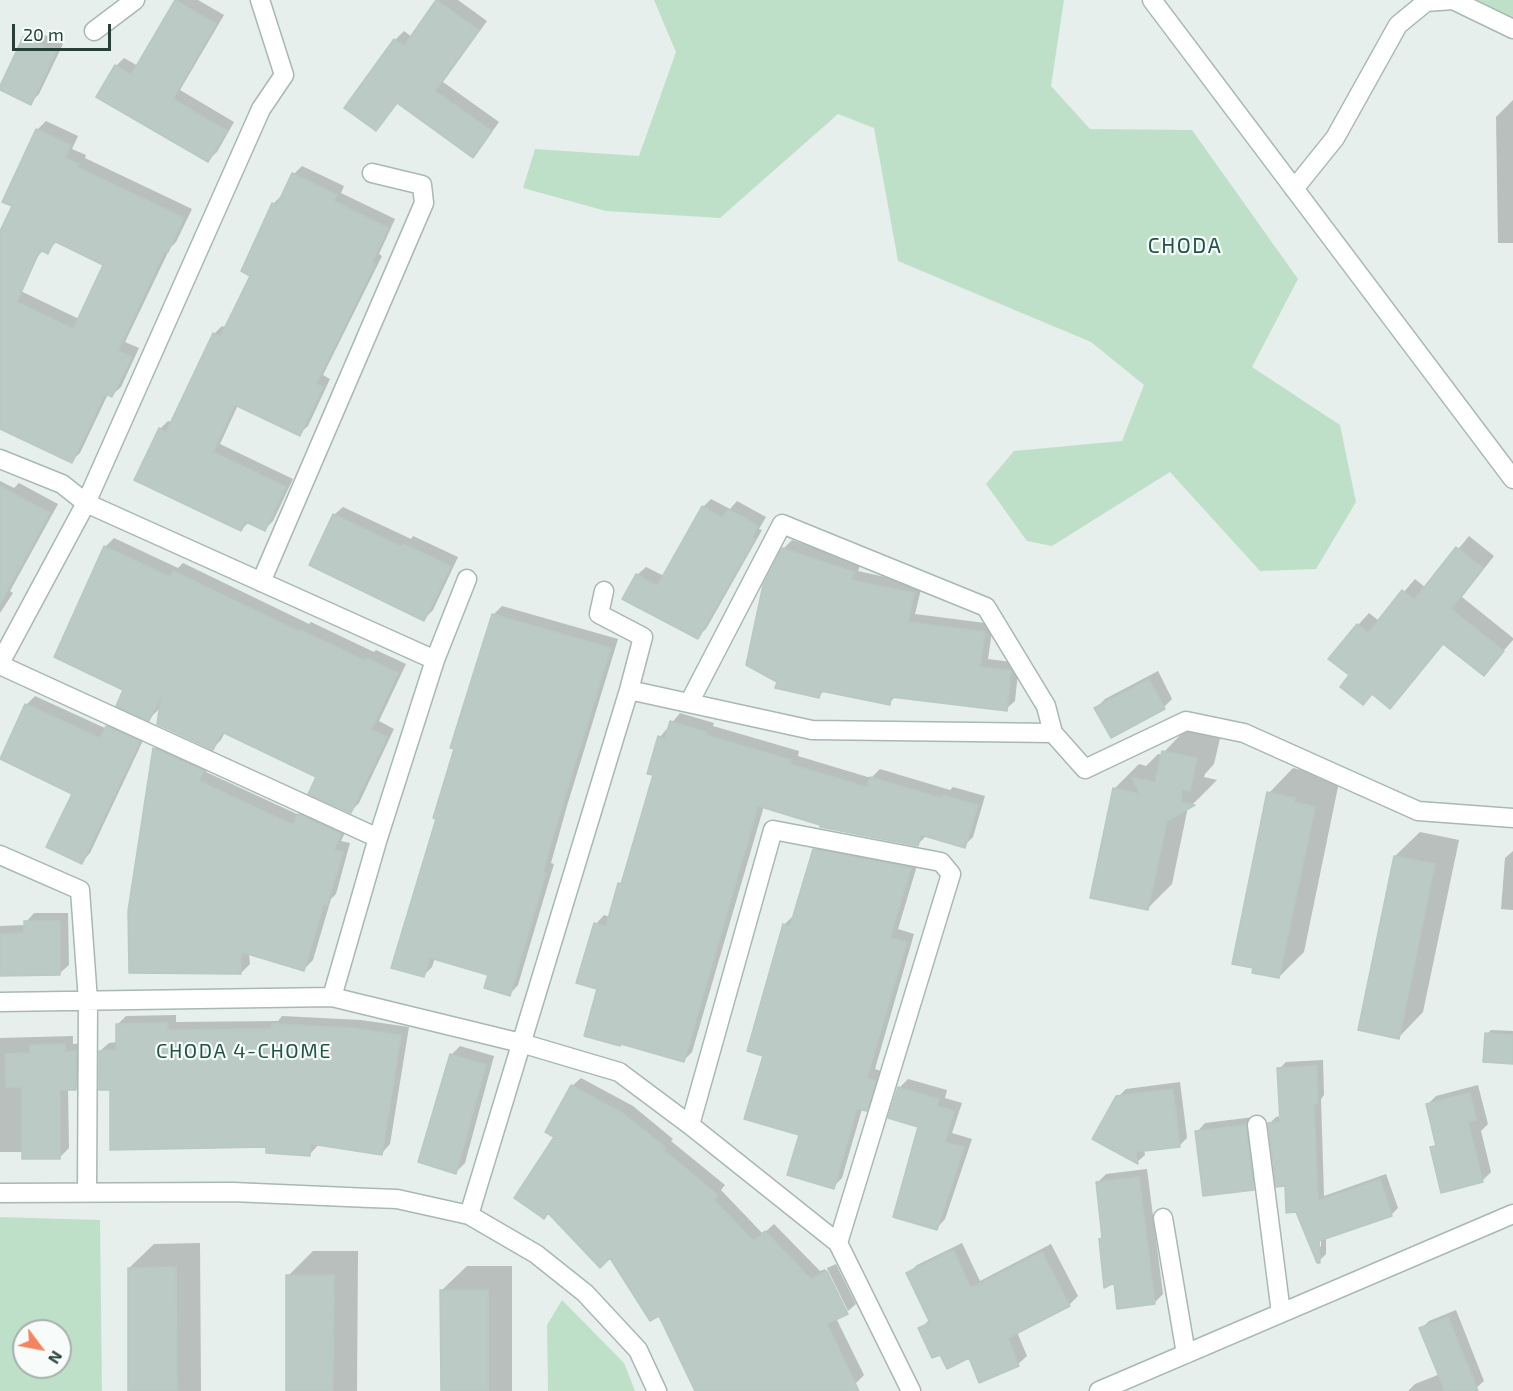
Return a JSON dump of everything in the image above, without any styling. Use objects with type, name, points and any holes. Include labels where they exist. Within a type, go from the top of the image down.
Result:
[{"type":"street","points":[[94,32],[135,0]]},
{"type":"street","points":[[260,0],[284,75],[261,109],[86,503],[0,664],[378,838]]},
{"type":"street","points":[[1152,0],[1294,189],[1506,456],[1513,479]]},
{"type":"street","points":[[1294,189],[1335,138],[1398,25],[1426,2],[1453,0],[1513,28]]},
{"type":"street","points":[[261,582],[424,203],[423,185],[372,173]]},
{"type":"street","points":[[0,459],[62,484],[86,503],[435,660]]},
{"type":"street","points":[[689,703],[782,524],[986,607],[1046,706],[1053,733],[1085,769],[1186,721],[1244,733],[1418,811],[1513,818]]},
{"type":"street","points":[[332,998],[378,838],[435,660],[467,579]]},
{"type":"street","points":[[469,1215],[629,690],[643,637],[599,614],[604,591]]},
{"type":"street","points":[[629,690],[812,730],[1053,733]]},
{"type":"street","points":[[690,1125],[773,830],[941,862],[951,874],[838,1243]]},
{"type":"street","points":[[0,855],[80,890],[88,1000],[87,1192]]},
{"type":"street","points":[[0,1002],[332,998],[521,1043],[619,1072],[690,1125],[838,1243],[911,1391]]},
{"type":"street","points":[[1257,1125],[1281,1313]]},
{"type":"street","points":[[0,1192],[233,1192],[396,1199],[469,1215],[536,1254],[585,1293],[638,1350],[657,1391]]},
{"type":"street","points":[[1099,1391],[1513,1214]]},
{"type":"street","points":[[1163,1218],[1186,1354]]},
{"type":"green space","points":[[654,0],[1064,0],[1051,86],[1090,129],[1192,130],[1298,279],[1252,367],[1340,425],[1356,502],[1316,569],[1260,571],[1170,472],[1052,546],[1027,541],[986,484],[1014,451],[1122,441],[1144,385],[1091,342],[898,261],[874,128],[838,114],[720,218],[606,211],[523,188],[535,149],[639,156],[676,52]]},
{"type":"green space","points":[[1469,0],[1513,0],[1513,19]]},
{"type":"green space","points":[[0,1217],[100,1220],[102,1391],[0,1391]]},
{"type":"green space","points":[[562,1300],[624,1363],[635,1391],[548,1391],[547,1325]]},
{"type":"building","points":[[175,0],[216,24],[173,99],[227,131],[208,162],[96,97],[115,65],[131,75]]},
{"type":"building","points":[[436,0],[479,30],[435,91],[492,131],[473,158],[397,103],[376,131],[344,108],[394,39],[404,46]]},
{"type":"building","points":[[23,37],[56,52],[31,105],[0,90]]},
{"type":"building","points":[[36,129],[71,145],[65,158],[79,164],[77,167],[184,218],[168,252],[165,251],[118,351],[132,357],[112,397],[105,394],[72,463],[0,429],[0,231],[12,206],[2,202]],"holes":[[[54,241],[103,265],[73,329],[17,302],[40,250],[48,254]]]},
{"type":"building","points":[[292,173],[337,195],[334,201],[388,228],[372,263],[375,264],[316,384],[323,387],[300,436],[235,405],[213,452],[286,487],[265,531],[246,522],[241,531],[134,480],[159,428],[166,432],[213,333],[220,337],[250,276],[241,271],[272,203],[277,205]]},
{"type":"building","points":[[0,486],[50,513],[0,604]]},
{"type":"building","points":[[702,506],[722,518],[728,509],[758,526],[752,538],[755,539],[698,639],[622,599],[636,574],[657,586]]},
{"type":"building","points":[[333,514],[402,547],[403,544],[451,566],[424,621],[309,565]]},
{"type":"building","points":[[104,546],[170,577],[173,571],[300,632],[301,630],[365,661],[366,658],[398,673],[371,730],[387,737],[351,813],[308,794],[316,777],[222,732],[213,750],[157,724],[161,696],[149,721],[116,706],[123,690],[54,657]]},
{"type":"building","points":[[1456,547],[1483,568],[1451,609],[1504,651],[1484,676],[1443,644],[1390,709],[1372,694],[1363,705],[1340,687],[1349,675],[1328,659],[1357,624],[1368,633],[1402,590],[1414,600]]},
{"type":"building","points":[[782,548],[854,572],[851,580],[914,593],[908,622],[985,632],[980,667],[1011,671],[1007,711],[891,697],[890,705],[821,691],[819,698],[775,688],[777,682],[746,665],[763,585]]},
{"type":"building","points":[[492,614],[611,648],[559,816],[543,872],[546,873],[510,996],[484,988],[488,975],[430,958],[424,977],[391,968],[436,819],[433,818],[454,749],[450,748]]},
{"type":"building","points":[[1149,679],[1165,709],[1111,738],[1094,708]]},
{"type":"building","points":[[25,704],[100,738],[106,726],[140,741],[82,864],[46,847],[72,794],[0,759]]},
{"type":"building","points":[[670,721],[706,732],[706,735],[791,760],[790,764],[867,787],[870,777],[942,798],[943,795],[978,805],[965,848],[921,835],[918,846],[820,827],[820,825],[758,806],[684,1062],[584,1036],[597,989],[576,983],[594,923],[606,926],[618,883],[621,884],[653,775],[647,774],[658,736],[665,739]]},
{"type":"building","points":[[153,748],[204,771],[199,781],[293,825],[298,814],[341,834],[334,850],[343,852],[327,905],[324,904],[304,971],[241,952],[241,974],[129,973],[128,911]]},
{"type":"building","points":[[1162,751],[1197,758],[1190,791],[1182,789],[1181,802],[1195,805],[1167,821],[1148,910],[1090,898],[1113,788],[1140,794],[1132,778],[1155,782]]},
{"type":"building","points":[[1267,792],[1295,798],[1294,802],[1315,807],[1279,978],[1252,973],[1253,968],[1232,964]]},
{"type":"building","points":[[813,849],[911,868],[890,938],[907,942],[867,1078],[876,1081],[867,1111],[857,1109],[834,1189],[787,1175],[799,1135],[744,1119],[763,1056],[747,1051],[783,924],[790,926]]},
{"type":"building","points":[[1394,856],[1435,864],[1399,1039],[1358,1030]]},
{"type":"building","points":[[24,921],[60,921],[60,975],[0,976],[0,934],[24,933]]},
{"type":"building","points":[[168,1023],[168,1030],[272,1029],[272,1024],[352,1028],[401,1035],[382,1155],[311,1144],[310,1156],[266,1153],[266,1147],[110,1150],[110,1090],[99,1090],[99,1051],[116,1050],[116,1024]]},
{"type":"building","points":[[1485,1033],[1513,1035],[1513,1064],[1483,1062]]},
{"type":"building","points":[[65,1044],[65,1052],[76,1051],[76,1090],[60,1090],[60,1159],[22,1159],[22,1087],[6,1087],[5,1054],[30,1053],[30,1045]]},
{"type":"building","points":[[450,1054],[486,1065],[456,1174],[418,1162]]},
{"type":"building","points":[[1317,1066],[1318,1104],[1314,1104],[1318,1201],[1380,1179],[1392,1216],[1319,1241],[1320,1263],[1317,1263],[1296,1212],[1286,1213],[1285,1186],[1276,1187],[1268,1123],[1280,1122],[1277,1068]]},
{"type":"building","points":[[571,1085],[624,1114],[666,1148],[664,1150],[718,1195],[714,1200],[754,1241],[765,1231],[811,1279],[827,1271],[848,1314],[827,1324],[859,1391],[695,1391],[659,1316],[650,1321],[610,1258],[600,1268],[548,1213],[544,1219],[514,1198],[554,1137],[545,1132]]},
{"type":"building","points":[[898,1087],[939,1099],[937,1106],[954,1111],[945,1142],[964,1147],[937,1230],[893,1217],[918,1127],[888,1118]]},
{"type":"building","points":[[1173,1089],[1180,1147],[1136,1152],[1138,1164],[1092,1139],[1116,1096]]},
{"type":"building","points":[[1470,1093],[1476,1120],[1468,1122],[1483,1182],[1441,1193],[1430,1147],[1436,1146],[1426,1104]]},
{"type":"building","points":[[1246,1125],[1254,1190],[1203,1196],[1195,1131]]},
{"type":"building","points":[[1139,1177],[1155,1304],[1117,1309],[1114,1283],[1104,1288],[1096,1182]]},
{"type":"building","points":[[953,1250],[971,1288],[1042,1252],[1070,1306],[1008,1338],[1019,1366],[979,1383],[969,1358],[947,1369],[940,1355],[932,1358],[918,1328],[930,1323],[906,1273]]},
{"type":"building","points":[[176,1267],[177,1391],[128,1391],[128,1268]]},
{"type":"building","points":[[286,1275],[334,1275],[333,1391],[286,1391]]},
{"type":"building","points":[[440,1290],[488,1290],[488,1391],[441,1391]]},
{"type":"building","points":[[1448,1317],[1478,1391],[1445,1391],[1419,1328]]},
{"type":"district","name":"CHODA","points":[[1185,246]]},
{"type":"district","name":"CHODA 4-CHOME","points":[[244,1051]]}]
